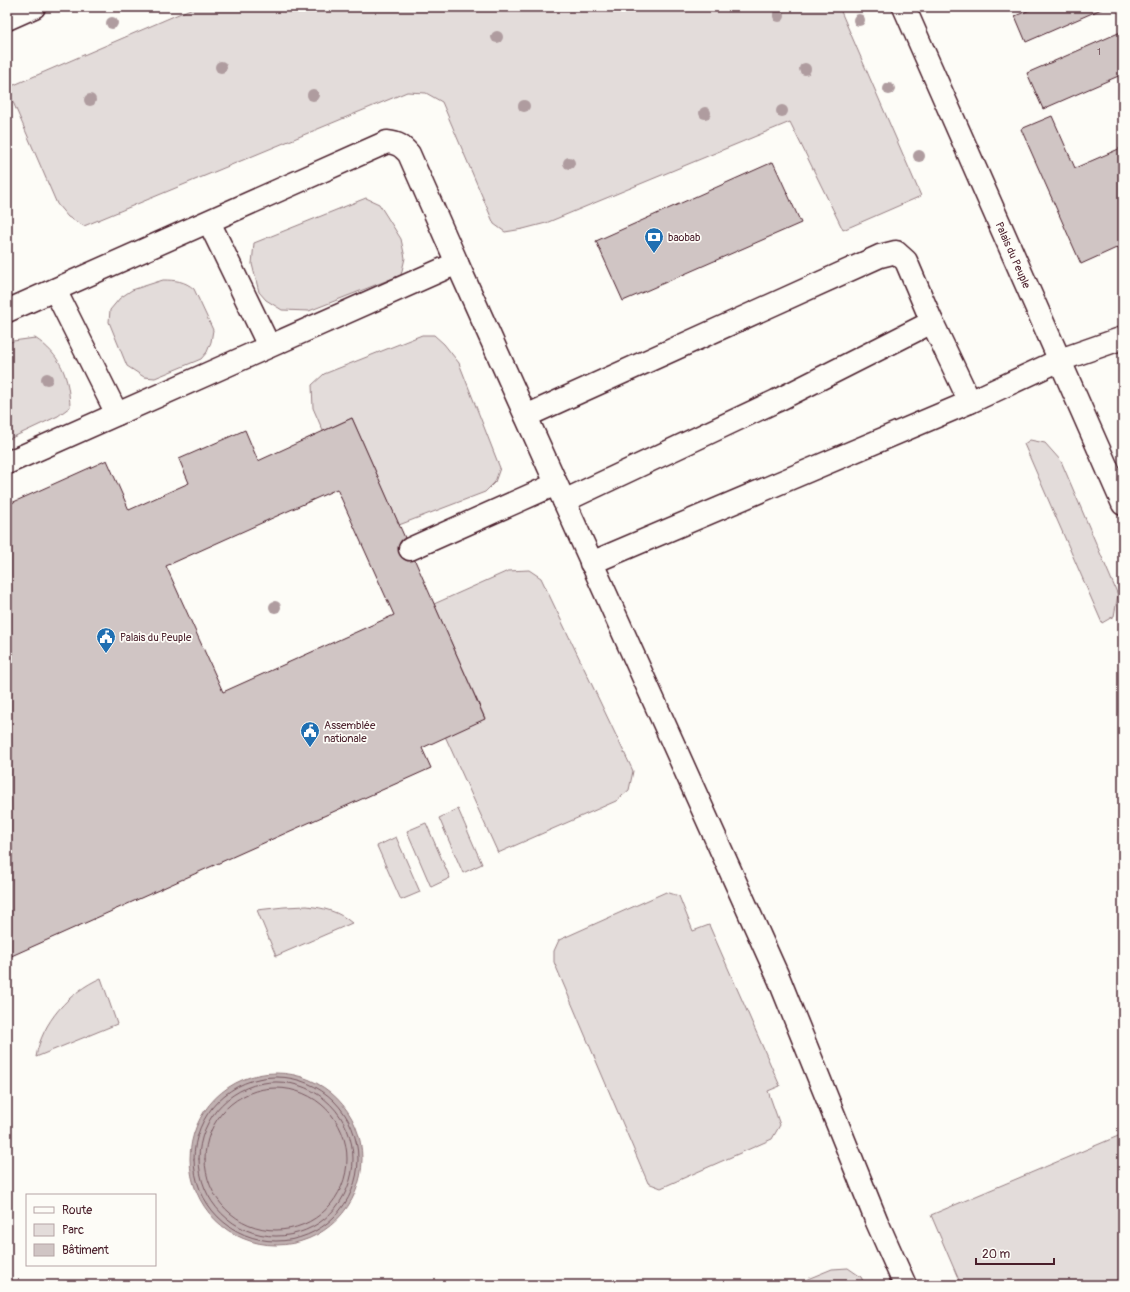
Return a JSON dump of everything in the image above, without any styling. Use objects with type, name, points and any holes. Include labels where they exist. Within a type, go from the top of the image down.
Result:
[{"type":"street","points":[[7,19],[34,7]]},
{"type":"street","name":"Palais du Peuple","points":[[904,7],[1123,504]]},
{"type":"street","points":[[7,311],[377,146],[387,142],[402,146],[409,154],[591,563],[779,979],[877,1222],[905,1285]]},
{"type":"street","points":[[209,222],[269,346]]},
{"type":"street","points":[[526,416],[880,256],[896,252],[906,261],[932,322],[970,402]]},
{"type":"street","points":[[7,463],[457,263]]},
{"type":"street","points":[[55,290],[117,414]]},
{"type":"street","points":[[410,549],[560,493],[776,401],[932,322]]},
{"type":"street","points":[[591,563],[970,402],[1060,360],[1123,338]]},
{"type":"green space","points":[[195,7],[839,7],[921,196],[843,230],[790,122],[546,223],[505,232],[494,224],[442,102],[426,93],[407,92],[84,226],[68,217],[57,204],[7,88]]},
{"type":"green space","points":[[366,198],[379,204],[401,239],[405,258],[401,275],[309,311],[282,310],[266,300],[259,292],[252,264],[254,243]]},
{"type":"green space","points":[[163,280],[172,280],[187,284],[194,289],[213,330],[211,342],[207,352],[201,359],[155,378],[144,377],[127,366],[109,322],[110,310],[120,298],[132,290]]},
{"type":"green space","points":[[422,335],[434,335],[444,344],[459,363],[500,468],[495,482],[485,492],[399,525],[352,418],[323,431],[313,408],[312,385],[324,374]]},
{"type":"green space","points":[[35,338],[51,352],[62,368],[68,386],[70,407],[58,416],[7,440],[7,344],[13,341]]},
{"type":"green space","points":[[1030,440],[1045,443],[1061,461],[1118,595],[1114,616],[1102,623],[1024,444]]},
{"type":"green space","points":[[529,570],[541,578],[633,771],[629,790],[616,801],[498,853],[445,736],[485,718],[434,604],[508,571]]},
{"type":"green space","points":[[458,809],[482,864],[463,873],[439,818]]},
{"type":"green space","points":[[426,823],[450,878],[431,887],[407,831]]},
{"type":"green space","points":[[396,837],[420,892],[401,900],[377,846]]},
{"type":"green space","points":[[666,892],[679,896],[693,931],[709,925],[780,1086],[768,1091],[780,1125],[772,1139],[661,1188],[648,1183],[554,962],[554,951],[559,940]]},
{"type":"green space","points":[[307,906],[331,911],[352,923],[276,956],[257,910]]},
{"type":"green space","points":[[101,978],[117,1024],[36,1057],[44,1032],[59,1010],[78,991]]},
{"type":"green space","points":[[1123,1134],[1123,1285],[961,1285],[931,1215]]},
{"type":"green space","points":[[848,1268],[861,1277],[865,1285],[793,1285],[832,1269]]},
{"type":"water","points":[[268,1073],[284,1073],[301,1076],[317,1083],[331,1092],[343,1104],[352,1118],[359,1134],[362,1159],[361,1176],[356,1192],[343,1214],[331,1226],[317,1235],[301,1242],[284,1245],[268,1245],[251,1242],[235,1235],[221,1226],[209,1214],[200,1200],[193,1184],[190,1167],[190,1151],[193,1134],[200,1118],[209,1104],[221,1092],[235,1083],[251,1076]]},
{"type":"building","points":[[1037,7],[1106,7],[1026,42],[1015,16]]},
{"type":"building","points":[[1123,31],[1123,74],[1043,109],[1027,73]]},
{"type":"building","points":[[1052,116],[1075,168],[1121,148],[1123,153],[1123,245],[1081,264],[1021,129]]},
{"type":"building","points":[[773,162],[801,223],[623,301],[596,241]]},
{"type":"building","name":"Palais du Peuple","points":[[352,418],[485,719],[422,748],[431,768],[7,958],[7,505],[107,460],[129,510],[189,483],[179,459],[245,430],[258,461]],"holes":[[[337,489],[394,615],[223,692],[166,566]]]},
{"type":"place","name":"baobab","points":[[654,254]]},
{"type":"place","name":"Palais du Peuple","points":[[106,654]]},
{"type":"place","name":"Assemblée nationale","points":[[310,748]]}]
